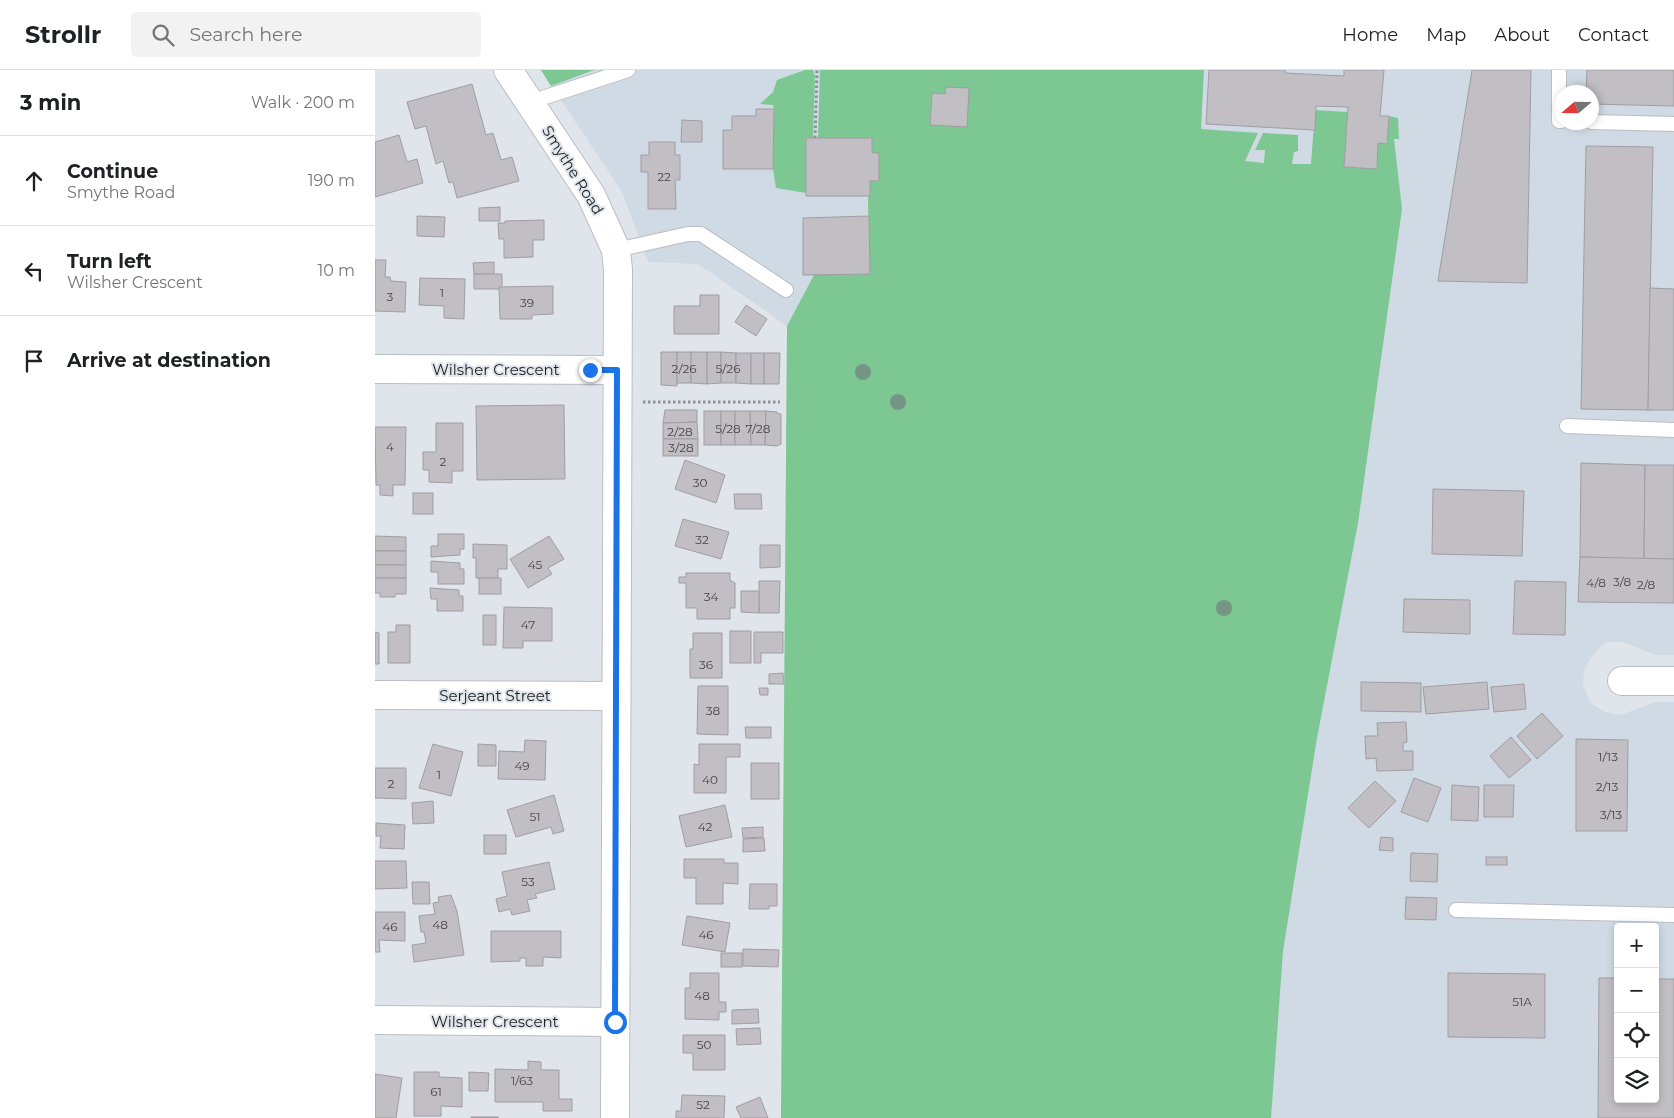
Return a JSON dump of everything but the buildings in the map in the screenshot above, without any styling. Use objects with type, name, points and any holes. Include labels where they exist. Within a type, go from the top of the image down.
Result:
[{"type":"street","name":"Smythe Road","points":[[509,70],[591,195],[616,250],[618,270],[615,1118]]},
{"type":"street","name":"Wilsher Crescent","points":[[375,369],[617,370]]},
{"type":"street","points":[[1622,681],[1674,681]]},
{"type":"street","name":"Serjeant Street","points":[[375,695],[615,696]]},
{"type":"street","name":"Wilsher Crescent","points":[[375,1020],[615,1022]]},
{"type":"lane","points":[[529,102],[628,70]]},
{"type":"lane","points":[[1559,70],[1559,85]]},
{"type":"lane","points":[[1599,122],[1674,124]]},
{"type":"lane","points":[[616,250],[688,234],[701,234],[786,290]]},
{"type":"lane","points":[[1567,426],[1674,430]]},
{"type":"lane","points":[[1456,910],[1674,915]]},
{"type":"path","points":[[815,138],[817,70]]},
{"type":"path","points":[[635,402],[780,402]]},
{"type":"shaded area","points":[[541,70],[1674,70],[1674,655],[1655,655],[1623,642],[1608,642],[1600,647],[1590,659],[1584,671],[1583,686],[1591,703],[1605,712],[1620,715],[1656,702],[1674,702],[1674,1118],[781,1118],[787,326],[698,264],[648,262],[622,192]]},
{"type":"green space","points":[[541,70],[594,70],[551,86]]},
{"type":"green space","points":[[805,70],[813,70],[815,76],[813,138],[806,138],[806,193],[776,188],[773,169],[774,110],[773,105],[760,104],[773,92],[777,80]]},
{"type":"green space","points":[[820,70],[1204,70],[1201,129],[1258,133],[1245,161],[1264,163],[1265,150],[1255,150],[1263,133],[1298,135],[1298,151],[1294,152],[1292,164],[1311,164],[1315,110],[1348,112],[1345,167],[1377,169],[1378,143],[1387,144],[1389,116],[1398,118],[1399,139],[1394,139],[1402,209],[1358,523],[1317,738],[1283,951],[1271,1118],[781,1118],[787,326],[814,275],[869,274],[868,196],[870,196],[870,181],[879,153],[872,153],[872,138],[818,138]]},
{"type":"route","points":[[590,370],[617,370],[615,1022]]}]
